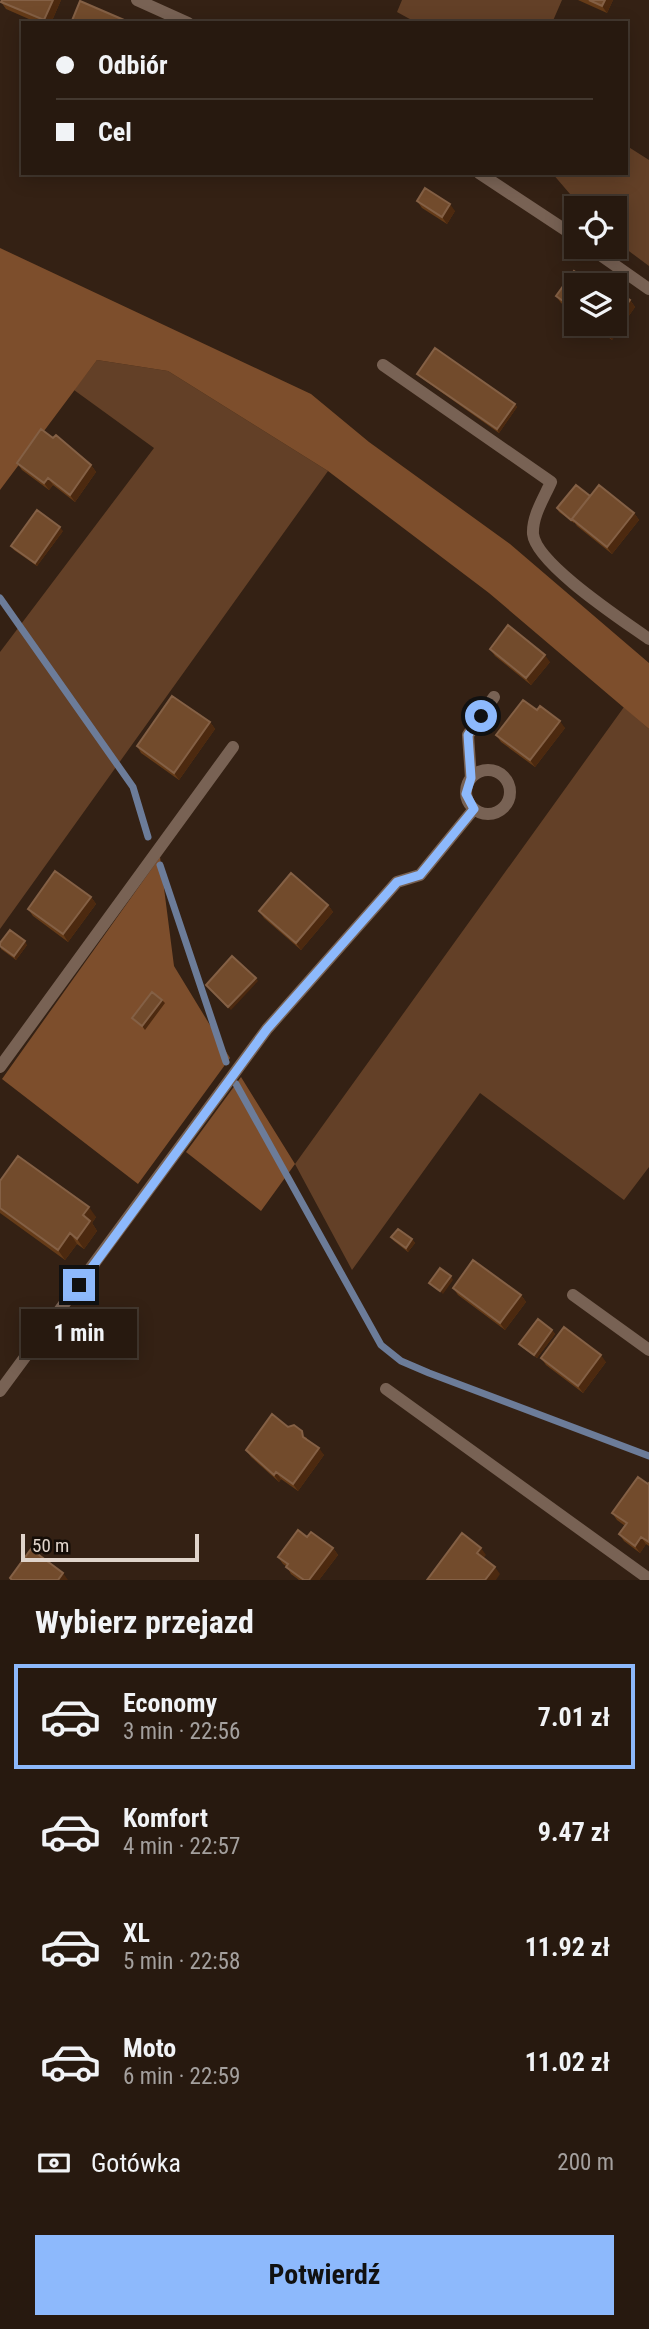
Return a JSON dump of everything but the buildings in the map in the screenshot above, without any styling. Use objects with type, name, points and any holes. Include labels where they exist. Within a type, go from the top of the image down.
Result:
[{"type":"lane","points":[[137,0],[184,21]]},
{"type":"lane","points":[[482,175],[564,229]]},
{"type":"lane","points":[[606,259],[649,289]]},
{"type":"lane","points":[[383,365],[551,482],[535,519],[533,535],[540,551],[576,586],[649,639]]},
{"type":"lane","points":[[471,778],[486,770],[502,774],[510,789],[510,798],[499,811],[491,813],[474,809],[466,794],[471,778],[468,735],[494,697]]},
{"type":"lane","points":[[0,1067],[233,747]]},
{"type":"lane","points":[[0,1391],[267,1029],[397,882],[420,875],[474,809]]},
{"type":"lane","points":[[573,1295],[649,1350]]},
{"type":"lane","points":[[386,1389],[649,1579]]},
{"type":"shaded area","points":[[402,0],[562,0],[553,21],[413,21],[397,12]]},
{"type":"shaded area","points":[[628,147],[649,160],[649,266],[627,250],[627,196],[572,196],[554,175],[628,175]]},
{"type":"shaded area","points":[[0,248],[311,394],[369,442],[510,544],[649,663],[649,729],[489,593],[328,471],[168,371],[97,360],[0,490]]},
{"type":"shaded area","points":[[97,360],[168,371],[328,471],[0,929],[0,652],[154,448],[74,390]]},
{"type":"shaded area","points":[[624,707],[649,729],[649,1167],[624,1200],[480,1093],[352,1270],[295,1164]]},
{"type":"shaded area","points":[[160,857],[174,966],[230,1058],[138,1184],[2,1079]]},
{"type":"shaded area","points":[[241,1077],[295,1164],[261,1211],[186,1152]]},
{"type":"waterway","points":[[0,598],[133,787],[148,837]]},
{"type":"waterway","points":[[160,865],[226,1062]]},
{"type":"waterway","points":[[236,1084],[381,1345],[401,1361],[429,1373],[649,1456]]},
{"type":"route","points":[[79,1285],[267,1029],[397,882],[420,875],[474,809],[466,794],[471,778],[468,735],[481,716]]}]
